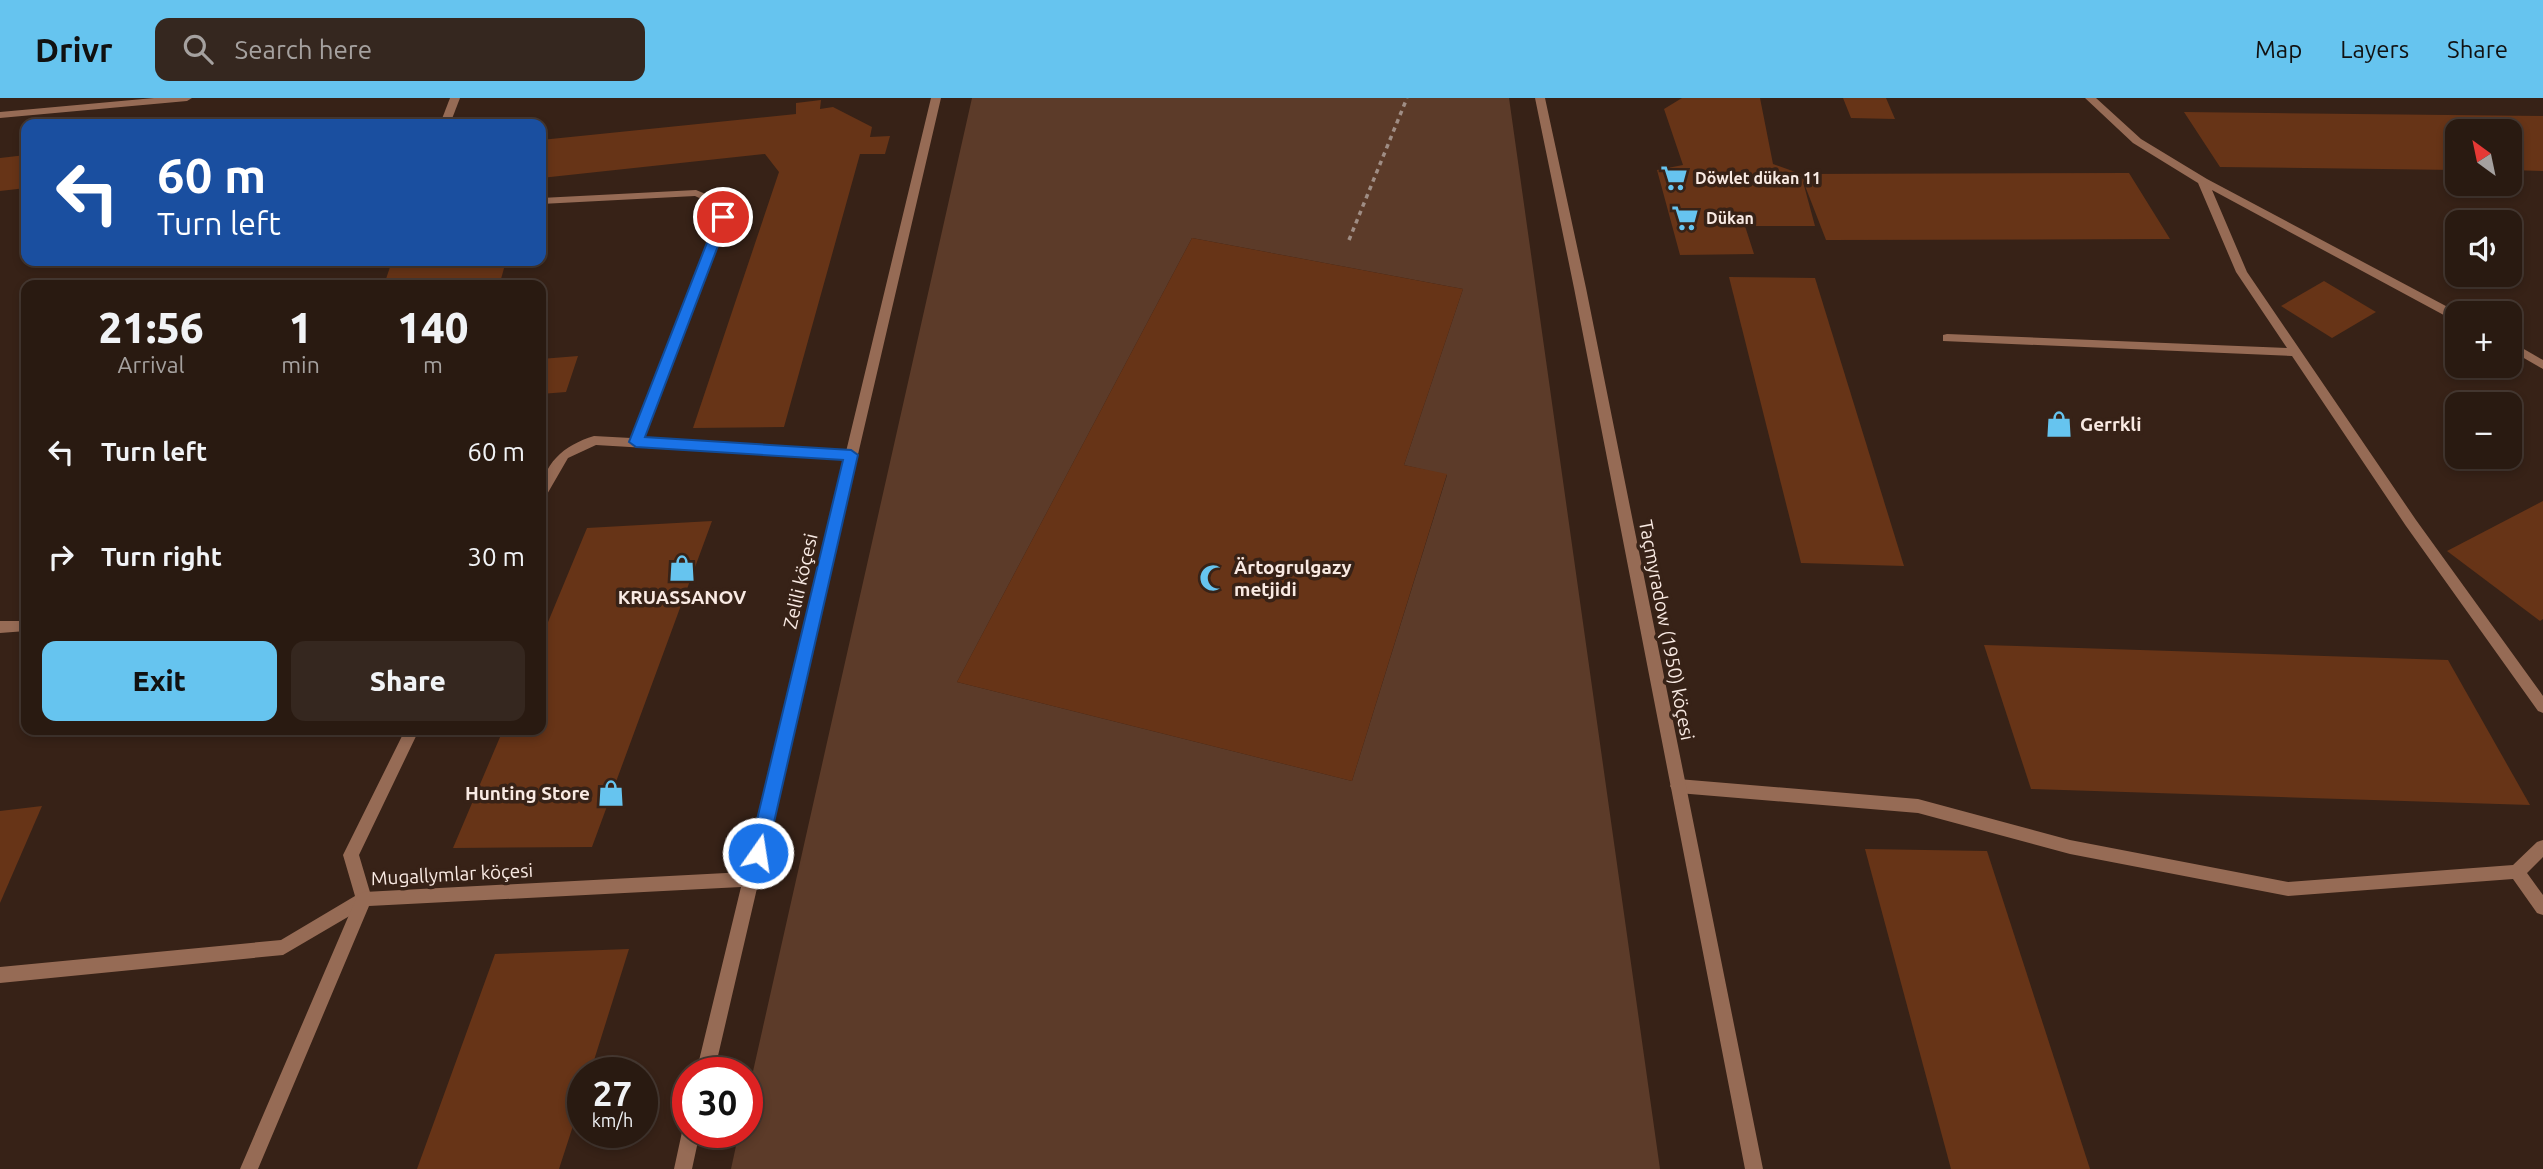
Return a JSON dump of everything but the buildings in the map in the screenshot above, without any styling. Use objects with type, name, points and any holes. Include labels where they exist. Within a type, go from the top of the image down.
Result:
[{"type":"street","points":[[0,115],[187,98]]},
{"type":"street","points":[[447,119],[455,98]]},
{"type":"street","name":"Zelili köçesi","points":[[709,1057],[936,98]]},
{"type":"street","name":"Taçmyradow (1950) köçesi","points":[[1540,98],[1586,315],[1754,1169]]},
{"type":"street","points":[[2090,98],[2137,141],[2203,181],[2445,311]]},
{"type":"street","points":[[2203,181],[2242,272],[2411,523],[2543,707]]},
{"type":"street","points":[[546,201],[696,193],[716,202],[723,217],[636,442]]},
{"type":"street","points":[[1947,338],[2296,352]]},
{"type":"street","points":[[2522,352],[2543,365]]},
{"type":"street","points":[[546,486],[564,455],[594,440],[851,455]]},
{"type":"street","points":[[0,627],[21,626]]},
{"type":"street","points":[[0,975],[283,947],[363,900],[351,855],[410,735]]},
{"type":"street","points":[[1678,786],[1918,806],[2070,847],[2288,889],[2517,872],[2543,847]]},
{"type":"street","points":[[2517,872],[2543,908]]},
{"type":"street","name":"Mugallymlar köçesi","points":[[249,1169],[363,900],[752,879]]},
{"type":"street","points":[[683,1169],[688,1148]]},
{"type":"path","points":[[1349,240],[1407,98]]},
{"type":"shaded area","points":[[972,98],[1509,98],[1660,1169],[731,1169],[736,1148],[763,1148],[763,1057],[756,1057]],"holes":[[[1192,238],[1463,289],[1404,465],[1447,475],[1352,781],[957,682]]]},
{"type":"place","name":"Döwlet dükan 11","points":[[1674,178]]},
{"type":"place","name":"Dükan","points":[[1685,218]]},
{"type":"place","name":"Gerrkli","points":[[2059,424]]},
{"type":"place","name":"KRUASSANOV","points":[[682,568]]},
{"type":"place","name":"Ärtogrulgazy metjidi","points":[[1213,578]]},
{"type":"place","name":"Hunting Store","points":[[611,793]]},
{"type":"route","points":[[723,217],[636,442],[851,455],[758,853]]}]
